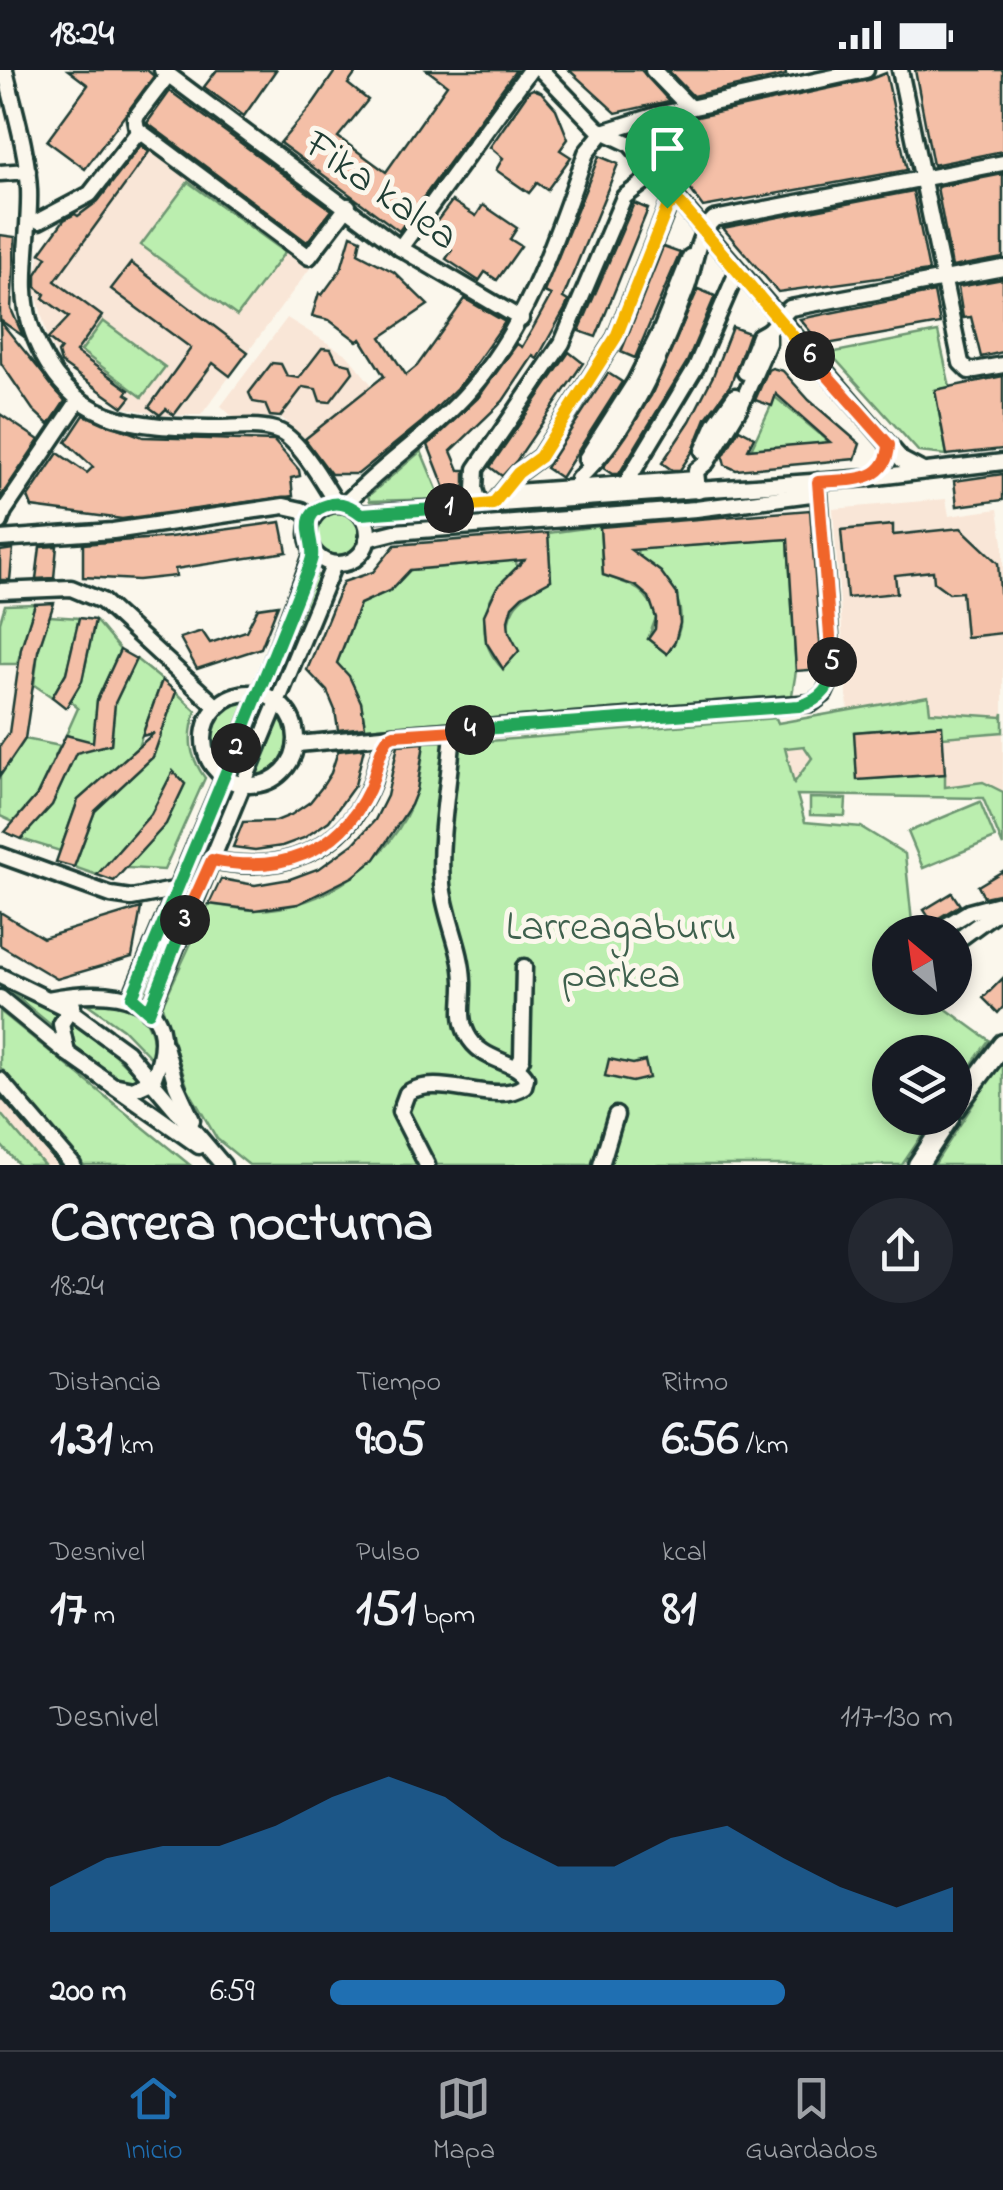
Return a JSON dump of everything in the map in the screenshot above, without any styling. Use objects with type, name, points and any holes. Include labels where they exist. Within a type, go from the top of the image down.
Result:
[{"type":"main road","points":[[972,1085],[1003,1044]]},
{"type":"main road","points":[[918,1165],[938,1135]]},
{"type":"street","points":[[5,70],[28,171],[26,293],[30,325],[52,372],[79,400],[111,417],[160,428],[256,428],[280,432],[340,504],[361,514],[697,480]]},
{"type":"street","points":[[400,248],[530,70]]},
{"type":"street","points":[[542,70],[603,132],[630,144],[656,173],[671,204],[738,270],[774,325],[910,467],[926,471]]},
{"type":"street","points":[[653,70],[690,108]]},
{"type":"street","points":[[361,514],[368,539],[359,555],[334,564],[314,552],[307,536],[310,518],[340,504],[469,391],[521,319],[587,150],[603,132],[690,108],[866,70]]},
{"type":"street","points":[[900,70],[961,363],[969,371],[1003,365]]},
{"type":"street","points":[[165,72],[134,125],[309,257],[348,206]]},
{"type":"street","name":"Fika kalea","points":[[165,72],[400,248],[521,319]]},
{"type":"street","points":[[568,97],[587,150]]},
{"type":"street","points":[[39,221],[90,194],[139,131]]},
{"type":"street","points":[[578,483],[644,387],[691,278],[703,232],[714,219],[1003,163]]},
{"type":"street","points":[[0,173],[28,171]]},
{"type":"street","points":[[490,499],[476,469],[562,343],[624,197],[656,173]]},
{"type":"street","points":[[490,499],[540,457],[616,337],[671,204]]},
{"type":"street","points":[[697,480],[740,407],[774,325],[790,308],[1003,268]]},
{"type":"street","points":[[625,485],[696,367],[738,270]]},
{"type":"street","points":[[0,522],[4,510],[79,400]]},
{"type":"street","points":[[868,478],[886,463],[889,445]]},
{"type":"street","points":[[490,499],[578,483],[818,482],[1003,462]]},
{"type":"street","points":[[368,539],[395,532],[783,500],[811,494],[818,482]]},
{"type":"street","points":[[298,744],[812,703],[824,694],[833,674],[818,482]]},
{"type":"street","points":[[0,539],[114,531],[284,506],[302,510],[310,518]]},
{"type":"street","points":[[132,997],[314,552]]},
{"type":"street","points":[[149,1012],[334,564]]},
{"type":"street","points":[[0,591],[70,588],[102,601],[217,707]]},
{"type":"street","points":[[259,694],[277,702],[290,715],[298,744],[291,764],[262,783],[242,784],[218,772],[204,744],[204,730],[217,707],[237,696],[259,694]]},
{"type":"street","points":[[427,1165],[400,1112],[407,1094],[420,1088],[508,1093],[524,1086],[526,1078],[518,1068],[482,1053],[462,1021],[464,980],[442,886],[453,731]]},
{"type":"street","points":[[212,860],[256,866],[281,863],[326,842],[360,808],[371,787],[384,742],[394,735]]},
{"type":"street","points":[[366,737],[381,750]]},
{"type":"street","points":[[0,855],[111,895],[131,898],[179,889]]},
{"type":"street","points":[[963,915],[1003,905]]},
{"type":"street","points":[[972,929],[1003,905]]},
{"type":"street","points":[[518,1068],[522,1058],[524,967]]},
{"type":"street","points":[[0,976],[68,1009],[112,1040],[153,1080],[222,1165]]},
{"type":"street","points":[[66,1052],[61,1024],[68,1009],[100,992]]},
{"type":"street","points":[[46,999],[100,992],[132,997],[149,1012],[162,1038],[176,1085],[209,1151]]},
{"type":"street","points":[[0,998],[180,1136],[209,1151]]},
{"type":"street","points":[[118,1086],[133,1089],[153,1080],[161,1062],[162,1038]]},
{"type":"street","points":[[0,1080],[73,1165]]},
{"type":"street","points":[[600,1165],[616,1115]]},
{"type":"shaded area","points":[[134,137],[311,267],[201,415],[161,415],[123,407],[64,367],[48,339],[34,285],[40,253],[70,211]]},
{"type":"shaded area","points":[[287,318],[347,355],[372,385],[305,439],[282,418],[233,417],[221,406]]},
{"type":"shaded area","points":[[946,499],[949,516],[998,509],[1003,543],[1003,846],[983,798],[797,793],[778,723],[848,709],[833,509]]},
{"type":"shaded area","points":[[0,1086],[68,1165],[44,1165],[0,1113]]},
{"type":"green space","points":[[188,182],[285,252],[237,316],[141,245]]},
{"type":"green space","points":[[103,321],[165,367],[142,397],[81,351]]},
{"type":"green space","points":[[938,332],[950,387],[935,391],[947,455],[919,452],[830,353]]},
{"type":"green space","points":[[775,397],[827,440],[826,443],[751,449]]},
{"type":"green space","points":[[421,451],[441,499],[370,501],[368,496]]},
{"type":"green space","points":[[339,510],[355,517],[362,533],[355,549],[339,556],[323,549],[316,533],[323,517]]},
{"type":"green space","points":[[600,526],[603,575],[630,585],[649,600],[656,618],[648,639],[667,654],[680,626],[677,599],[662,576],[638,558],[637,549],[788,539],[796,671],[792,695],[365,728],[361,702],[337,663],[360,604],[391,590],[410,570],[516,560],[517,569],[496,590],[485,616],[487,643],[503,669],[508,625],[515,606],[551,580],[548,533]]},
{"type":"green space","points":[[314,574],[323,577],[276,690],[268,687]]},
{"type":"green space","points":[[35,604],[17,664],[0,664],[0,622],[5,605]]},
{"type":"green space","points":[[49,616],[79,618],[66,673],[52,697],[34,685],[38,651]]},
{"type":"green space","points":[[95,620],[120,650],[97,700],[93,748],[111,744],[115,703],[136,659],[162,680],[138,747],[78,800],[60,851],[21,839],[52,805],[82,740],[66,735],[78,708],[70,701],[82,681]]},
{"type":"green space","points":[[176,692],[196,711],[191,746],[205,778],[164,870],[126,868],[166,823],[185,784],[173,772],[151,814],[97,875],[74,867],[95,811],[153,757]]},
{"type":"green space","points":[[249,696],[222,761],[213,740],[216,721],[229,706]]},
{"type":"green space","name":"Larreagaburu parkea","points":[[928,696],[930,712],[1002,717],[1003,713],[1003,732],[943,737],[941,725],[855,732],[858,780],[945,774],[945,787],[983,782],[1003,792],[1003,846],[983,798],[797,795],[805,822],[861,827],[905,854],[911,915],[872,915],[872,1015],[954,1015],[989,1040],[972,1064],[972,1035],[872,1035],[872,1135],[922,1135],[902,1165],[249,1165],[217,1139],[188,1089],[162,1006],[209,904],[250,910],[281,907],[306,901],[353,876],[373,860],[404,819],[417,789],[424,741],[476,742],[776,718],[778,723]],"holes":[[[804,746],[812,758],[794,783],[785,748]]]},
{"type":"green space","points":[[263,700],[270,703],[242,773],[233,768]]},
{"type":"green space","points":[[279,709],[289,730],[288,752],[276,769],[254,774]]},
{"type":"green space","points":[[25,739],[60,746],[37,795],[13,822],[0,816],[0,776]]},
{"type":"green space","points":[[229,784],[235,786],[208,856],[144,998],[141,995]]},
{"type":"green space","points":[[810,798],[846,799],[845,816],[810,815]]},
{"type":"green space","points":[[980,802],[995,838],[923,868],[908,832]]},
{"type":"green space","points":[[11,992],[59,1013],[58,1031]]},
{"type":"green space","points":[[106,1000],[130,1006],[145,1019],[156,1063],[123,1029],[89,1005]]},
{"type":"green space","points":[[0,1011],[190,1165],[84,1165],[0,1067]]},
{"type":"green space","points":[[72,1023],[93,1034],[139,1078],[129,1082],[112,1079],[75,1049],[70,1042]]},
{"type":"green space","points":[[1003,1064],[1003,1165],[934,1165],[953,1135],[972,1135],[972,1106]]},
{"type":"green space","points":[[0,1113],[44,1165],[19,1165],[0,1144]]},
{"type":"building","points":[[68,70],[147,70],[154,76],[85,169],[47,141],[88,85]]},
{"type":"building","points":[[217,70],[276,70],[244,116],[204,87]]},
{"type":"building","points":[[336,70],[358,70],[348,84],[368,100],[338,137],[386,172],[447,85],[427,70],[516,70],[399,231],[280,143]]},
{"type":"building","points":[[569,70],[641,70],[669,101],[616,113]]},
{"type":"building","points":[[668,70],[785,70],[786,75],[693,96]]},
{"type":"building","points":[[915,70],[1003,70],[1003,151],[933,165]]},
{"type":"building","points":[[886,73],[907,170],[703,207],[652,137],[653,128],[660,125]]},
{"type":"building","points":[[533,89],[556,109],[568,139],[560,150],[571,157],[547,190],[537,183],[529,193],[496,170],[503,158],[490,147]]},
{"type":"building","points":[[170,91],[332,210],[307,242],[147,123]]},
{"type":"building","points":[[141,145],[149,152],[55,281],[102,316],[76,352],[129,390],[126,394],[131,397],[123,407],[61,363],[61,349],[48,339],[69,317],[43,298],[45,294],[36,287],[36,274],[47,257],[40,253],[64,220],[78,216],[98,201]]},
{"type":"building","points":[[599,156],[618,164],[563,298],[568,301],[566,307],[537,359],[533,356],[503,401],[451,451],[459,470],[465,470],[465,490],[446,491],[428,445],[478,398],[517,344],[522,347],[551,295],[544,292]]},
{"type":"building","points":[[1003,174],[1003,258],[952,267],[937,187]]},
{"type":"building","points":[[913,191],[929,271],[778,292],[723,228]]},
{"type":"building","points":[[452,201],[476,216],[483,205],[517,228],[510,239],[521,246],[497,280],[485,272],[479,281],[446,259],[452,250],[428,233]]},
{"type":"building","points":[[634,203],[648,209],[596,337],[579,331]]},
{"type":"building","points":[[0,235],[15,237],[11,309],[23,336],[0,320]]},
{"type":"building","points":[[351,235],[361,239],[358,253],[394,272],[428,305],[381,337],[406,375],[417,366],[465,299],[505,322],[463,382],[422,422],[358,474],[331,474],[305,439],[384,376],[361,339],[357,341],[329,320],[312,316],[319,293],[322,295],[341,269]]},
{"type":"building","points":[[663,247],[680,253],[635,358],[621,352]]},
{"type":"building","points":[[131,263],[248,352],[230,376],[213,363],[174,415],[166,409],[160,415],[149,407],[191,348],[111,289]]},
{"type":"building","points":[[1003,279],[1003,352],[981,357],[971,317],[963,318],[958,287]]},
{"type":"building","points":[[698,289],[715,296],[687,362],[619,474],[612,474],[603,468],[651,396]]},
{"type":"building","points":[[934,292],[940,324],[827,344],[820,343],[800,319]]},
{"type":"building","points":[[0,321],[65,401],[49,425],[33,410],[1,363]]},
{"type":"building","points":[[732,327],[749,333],[731,384],[706,418],[693,451],[680,470],[672,470],[662,463],[690,421]]},
{"type":"building","points":[[322,348],[331,349],[337,361],[350,364],[353,372],[330,402],[320,401],[316,389],[303,387],[280,417],[270,416],[265,404],[253,402],[249,393],[272,363],[281,364],[287,376],[299,378]]},
{"type":"building","points":[[569,352],[583,363],[502,476],[490,467]]},
{"type":"building","points":[[772,368],[783,371],[809,400],[860,444],[855,459],[736,470],[725,465],[723,457],[739,429],[754,437],[748,449],[830,442],[776,394],[772,406],[755,400]]},
{"type":"building","points":[[608,373],[622,382],[561,478],[546,468]]},
{"type":"building","points":[[1003,376],[1003,449],[947,455],[935,390]]},
{"type":"building","points":[[0,414],[39,440],[0,498]]},
{"type":"building","points":[[84,415],[143,437],[274,441],[300,476],[291,478],[293,496],[122,519],[32,507],[28,497],[58,453],[87,473],[93,467],[66,442]]},
{"type":"building","points":[[1003,474],[1003,500],[957,506],[954,481]]},
{"type":"building","points":[[810,510],[822,669],[796,671],[788,539],[631,550],[661,572],[677,594],[680,623],[667,654],[648,639],[656,618],[649,597],[636,586],[603,575],[600,527]]},
{"type":"building","points":[[281,522],[287,552],[175,569],[176,576],[138,580],[83,577],[83,544]]},
{"type":"building","points":[[893,525],[893,535],[961,528],[998,563],[1003,633],[966,637],[962,592],[949,593],[934,582],[933,571],[895,575],[897,593],[847,598],[841,530]]},
{"type":"building","points":[[548,533],[551,580],[512,606],[509,632],[519,651],[503,669],[486,642],[484,615],[497,587],[524,560],[410,570],[391,590],[360,604],[337,663],[349,676],[361,702],[365,727],[338,730],[327,691],[307,670],[343,582],[373,572],[395,545]]},
{"type":"building","points":[[57,546],[54,578],[36,579],[40,547]]},
{"type":"building","points":[[13,549],[10,580],[0,580],[0,551]]},
{"type":"building","points":[[54,603],[38,651],[25,739],[0,776],[0,746],[9,733],[21,648],[35,604]]},
{"type":"building","points":[[278,605],[261,648],[197,669],[180,638],[202,631],[210,643],[246,631],[258,608]]},
{"type":"building","points":[[79,618],[95,620],[82,681],[66,708],[52,697],[66,673]]},
{"type":"building","points":[[120,650],[136,659],[115,703],[111,744],[76,753],[52,805],[21,839],[5,832],[37,795],[66,735],[93,742],[97,700]]},
{"type":"building","points":[[162,680],[176,692],[153,757],[95,811],[74,867],[56,862],[78,800],[154,733],[142,736]]},
{"type":"building","points":[[942,725],[945,774],[857,780],[854,732]]},
{"type":"building","points":[[424,743],[411,805],[375,859],[354,876],[298,904],[255,910],[209,904],[221,879],[255,885],[290,879],[320,868],[353,844],[375,820],[387,796],[398,745]]},
{"type":"building","points":[[364,748],[355,785],[329,821],[304,838],[282,846],[255,850],[233,847],[243,822],[276,821],[291,815],[310,802],[322,787],[338,751]]},
{"type":"building","points":[[173,771],[185,784],[166,824],[114,881],[97,875],[151,814]]},
{"type":"building","points":[[1003,871],[1003,893],[984,897],[978,886]]},
{"type":"building","points":[[952,893],[960,905],[944,915],[927,915],[924,910]]},
{"type":"building","points":[[141,908],[132,957],[57,979],[0,945],[0,912],[43,938]]},
{"type":"building","points":[[1003,978],[1003,1007],[998,1013],[983,998]]},
{"type":"building","points":[[609,1059],[633,1064],[645,1061],[649,1078],[632,1082],[605,1076]]},
{"type":"tram line","points":[[0,1096],[59,1165]]},
{"type":"route","points":[[676,199],[889,445],[886,463],[868,478],[818,482],[833,674],[824,694],[799,706],[394,735],[383,744],[371,787],[360,808],[326,842],[281,863],[256,866],[212,860],[149,1012],[132,997],[268,676],[307,572],[314,552],[307,536],[310,518],[336,503],[361,514],[493,504],[518,473],[540,457],[616,337],[667,208],[676,199]]}]
